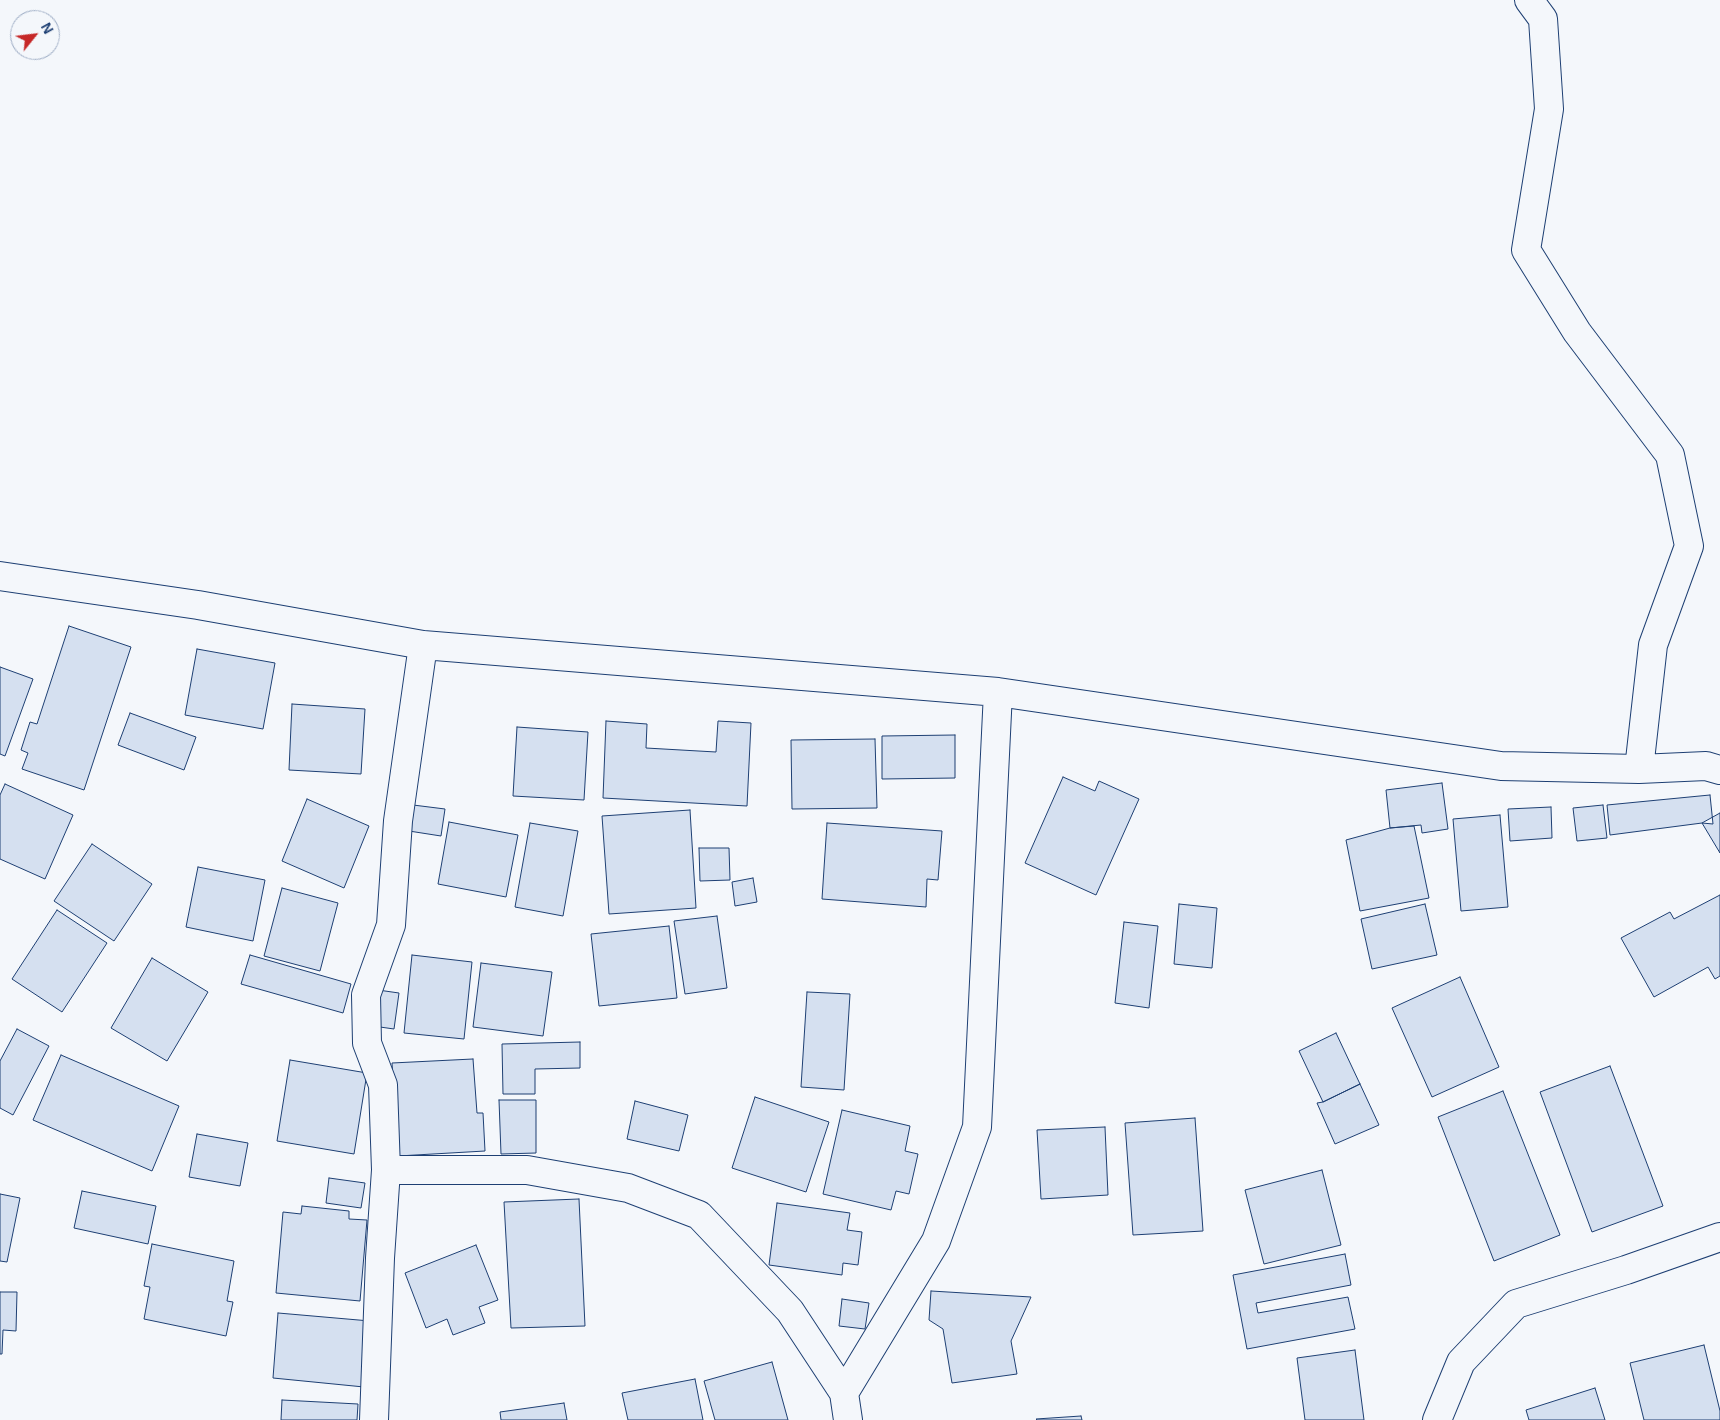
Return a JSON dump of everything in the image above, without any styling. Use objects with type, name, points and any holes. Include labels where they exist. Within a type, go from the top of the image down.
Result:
[{"type":"street","points":[[1529,0],[1542,19],[1549,109],[1526,250],[1577,332],[1670,455],[1689,546],[1653,645],[1638,768]]},
{"type":"street","points":[[0,576],[198,605],[422,645],[998,692],[1500,766],[1638,768],[1706,766],[1720,770]]},
{"type":"street","points":[[374,1420],[380,1258],[386,1170],[383,1085],[367,1044],[366,995],[391,925],[398,821],[422,645]]},
{"type":"street","points":[[844,1393],[936,1241],[978,1127],[998,692]]},
{"type":"street","points":[[386,1170],[527,1170],[628,1188],[699,1214],[790,1311],[844,1393],[848,1420]]},
{"type":"street","points":[[1437,1420],[1461,1362],[1516,1304],[1626,1270],[1720,1236]]},
{"type":"building","points":[[69,626],[131,647],[84,790],[22,769],[28,753],[21,750],[30,722],[37,724]]},
{"type":"building","points":[[197,649],[275,663],[263,729],[185,715]]},
{"type":"building","points":[[0,667],[33,679],[5,756],[0,754]]},
{"type":"building","points":[[292,704],[365,709],[361,774],[289,770]]},
{"type":"building","points":[[130,713],[196,737],[184,770],[118,745]]},
{"type":"building","points":[[606,721],[647,724],[646,748],[716,752],[718,721],[751,723],[747,806],[603,798]]},
{"type":"building","points":[[517,727],[588,732],[584,800],[513,796]]},
{"type":"building","points":[[955,735],[955,778],[882,779],[882,736]]},
{"type":"building","points":[[875,739],[877,808],[792,809],[791,740]]},
{"type":"building","points":[[1063,777],[1095,791],[1099,781],[1139,799],[1096,895],[1025,863]]},
{"type":"building","points":[[1442,783],[1448,829],[1422,833],[1421,825],[1390,828],[1386,790]]},
{"type":"building","points":[[5,784],[73,815],[45,879],[0,859],[0,795]]},
{"type":"building","points":[[1710,795],[1713,824],[1702,823],[1610,835],[1607,805]]},
{"type":"building","points":[[307,799],[369,826],[344,888],[282,861]]},
{"type":"building","points":[[413,805],[445,809],[441,836],[409,831]]},
{"type":"building","points":[[1603,805],[1607,838],[1577,841],[1573,808]]},
{"type":"building","points":[[1551,807],[1552,838],[1510,841],[1508,809]]},
{"type":"building","points":[[690,810],[696,908],[609,914],[602,816]]},
{"type":"building","points":[[1720,813],[1720,853],[1702,823]]},
{"type":"building","points":[[1500,815],[1508,907],[1461,911],[1453,819]]},
{"type":"building","points":[[449,822],[518,835],[506,897],[438,884]]},
{"type":"building","points":[[530,823],[578,831],[563,916],[515,907]]},
{"type":"building","points":[[827,823],[942,831],[938,880],[927,879],[926,907],[822,899]]},
{"type":"building","points":[[1414,826],[1429,898],[1360,911],[1346,840],[1390,828]]},
{"type":"building","points":[[92,844],[152,884],[114,941],[54,901]]},
{"type":"building","points":[[699,848],[729,848],[730,880],[700,881]]},
{"type":"building","points":[[198,867],[265,880],[253,941],[186,927]]},
{"type":"building","points":[[753,878],[757,902],[735,906],[732,882]]},
{"type":"building","points":[[282,888],[338,903],[320,971],[264,956]]},
{"type":"building","points":[[1720,895],[1720,976],[1715,979],[1708,967],[1654,997],[1621,938],[1670,912],[1674,919]]},
{"type":"building","points":[[1179,904],[1217,908],[1212,968],[1174,964]]},
{"type":"building","points":[[1425,904],[1437,955],[1372,969],[1361,919]]},
{"type":"building","points":[[57,910],[107,943],[62,1012],[12,979]]},
{"type":"building","points":[[717,916],[727,988],[685,994],[674,921]]},
{"type":"building","points":[[1124,922],[1158,926],[1149,1008],[1115,1003]]},
{"type":"building","points":[[669,926],[677,998],[599,1006],[591,934]]},
{"type":"building","points":[[250,955],[351,984],[343,1013],[241,984]]},
{"type":"building","points":[[412,955],[472,962],[464,1039],[404,1033]]},
{"type":"building","points":[[152,958],[208,992],[167,1061],[111,1028]]},
{"type":"building","points":[[481,963],[552,972],[543,1036],[473,1027]]},
{"type":"building","points":[[1460,977],[1499,1067],[1432,1097],[1392,1008]]},
{"type":"building","points":[[378,990],[399,993],[394,1029],[373,1026]]},
{"type":"building","points":[[807,992],[850,994],[844,1090],[801,1087]]},
{"type":"building","points":[[17,1029],[49,1046],[13,1115],[0,1108],[0,1061]]},
{"type":"building","points":[[1336,1033],[1360,1084],[1323,1102],[1299,1051]]},
{"type":"building","points":[[580,1042],[580,1068],[535,1069],[535,1094],[503,1094],[502,1044]]},
{"type":"building","points":[[61,1055],[179,1106],[152,1171],[33,1120]]},
{"type":"building","points":[[473,1059],[477,1113],[483,1113],[485,1151],[398,1156],[392,1063]]},
{"type":"building","points":[[290,1060],[367,1073],[354,1154],[277,1141]]},
{"type":"building","points":[[1610,1066],[1663,1206],[1592,1232],[1540,1092]]},
{"type":"building","points":[[1360,1084],[1379,1125],[1335,1144],[1317,1103],[1323,1102]]},
{"type":"building","points":[[1503,1091],[1560,1235],[1494,1261],[1438,1117]]},
{"type":"building","points":[[755,1097],[829,1122],[806,1192],[732,1168]]},
{"type":"building","points":[[499,1100],[536,1100],[536,1153],[501,1154]]},
{"type":"building","points":[[635,1101],[688,1115],[679,1151],[627,1139]]},
{"type":"building","points":[[842,1110],[910,1126],[905,1151],[918,1154],[909,1194],[896,1191],[891,1210],[823,1194]]},
{"type":"building","points":[[1195,1118],[1203,1231],[1133,1235],[1125,1123]]},
{"type":"building","points":[[1105,1127],[1108,1195],[1041,1199],[1037,1130]]},
{"type":"building","points":[[197,1134],[248,1143],[240,1186],[189,1177]]},
{"type":"building","points":[[1322,1170],[1341,1245],[1264,1264],[1245,1190]]},
{"type":"building","points":[[329,1178],[365,1183],[361,1208],[326,1203]]},
{"type":"building","points":[[82,1191],[156,1206],[148,1244],[74,1228]]},
{"type":"building","points":[[0,1194],[20,1198],[7,1262],[0,1261]]},
{"type":"building","points":[[579,1199],[585,1326],[511,1328],[504,1202]]},
{"type":"building","points":[[777,1203],[850,1213],[847,1230],[862,1232],[858,1265],[843,1263],[842,1275],[769,1265]]},
{"type":"building","points":[[302,1206],[349,1211],[349,1219],[367,1220],[360,1301],[276,1293],[283,1212],[301,1214]]},
{"type":"building","points":[[152,1244],[234,1261],[227,1301],[233,1302],[226,1336],[144,1319],[150,1287],[144,1286]]},
{"type":"building","points":[[476,1245],[498,1300],[479,1307],[485,1323],[453,1335],[447,1319],[426,1328],[405,1273]]},
{"type":"building","points":[[1345,1254],[1351,1285],[1256,1303],[1258,1313],[1348,1297],[1355,1329],[1247,1349],[1233,1275]]},
{"type":"building","points":[[931,1291],[1031,1297],[1011,1341],[1017,1374],[952,1383],[943,1329],[929,1320]]},
{"type":"building","points":[[0,1292],[17,1292],[16,1331],[3,1330],[2,1354],[0,1354]]},
{"type":"building","points":[[842,1299],[869,1303],[865,1329],[839,1326]]},
{"type":"building","points":[[278,1313],[370,1321],[364,1387],[273,1378]]},
{"type":"building","points":[[1704,1345],[1720,1411],[1720,1420],[1644,1420],[1630,1363]]},
{"type":"building","points":[[1355,1350],[1364,1420],[1305,1420],[1297,1358]]},
{"type":"building","points":[[772,1362],[788,1420],[715,1420],[704,1381]]},
{"type":"building","points":[[695,1379],[703,1420],[628,1420],[622,1393]]},
{"type":"building","points":[[1595,1388],[1605,1420],[1529,1420],[1526,1410]]},
{"type":"building","points":[[282,1400],[358,1404],[357,1420],[281,1420]]},
{"type":"building","points":[[564,1403],[567,1420],[501,1420],[500,1412]]},
{"type":"building","points":[[1081,1416],[1082,1420],[1036,1419]]}]
